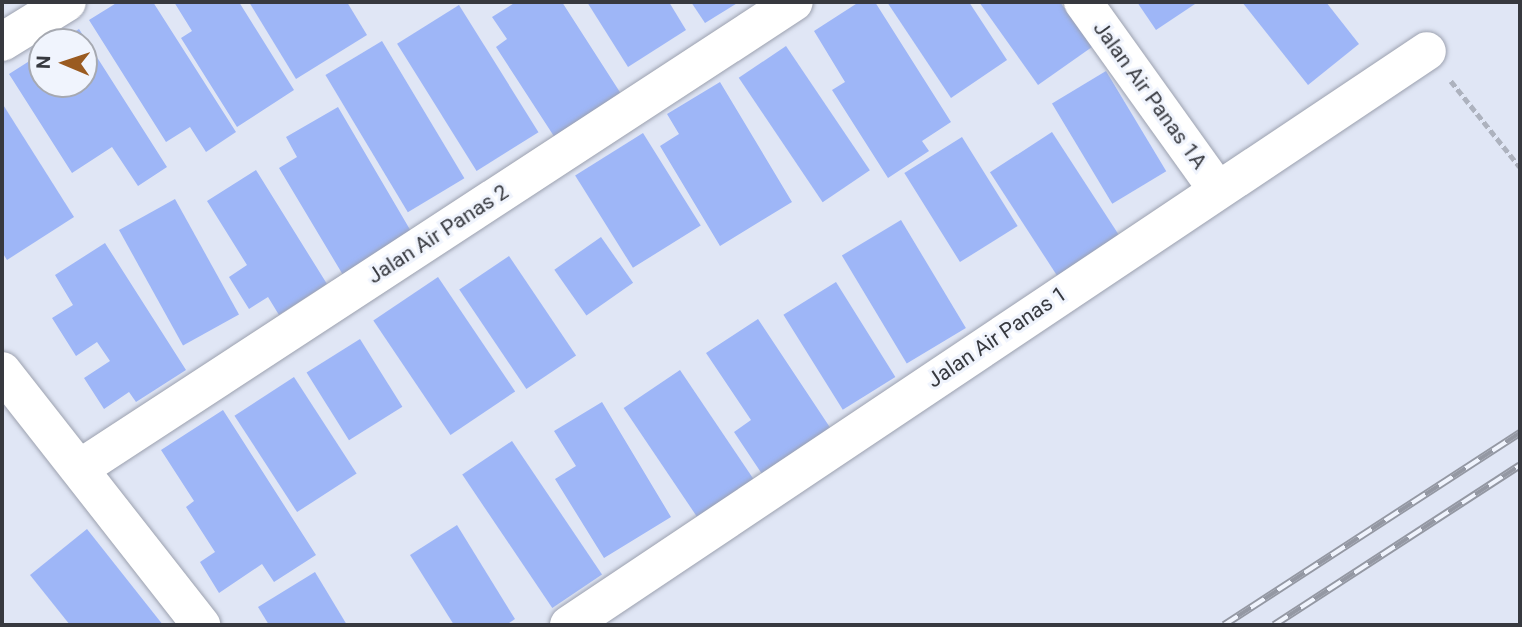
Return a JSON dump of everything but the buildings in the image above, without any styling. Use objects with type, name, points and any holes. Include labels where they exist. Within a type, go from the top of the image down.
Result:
[{"type":"street","points":[[2,42],[67,2]]},
{"type":"street","name":"Jalan Air Panas 2","points":[[82,467],[794,2]]},
{"type":"street","name":"Jalan Air Panas 1A","points":[[1083,2],[1217,189]]},
{"type":"street","name":"Jalan Air Panas 1","points":[[569,625],[1427,51]]},
{"type":"street","points":[[2,371],[82,467],[201,625]]},
{"type":"path","points":[[1427,51],[1520,167]]},
{"type":"railway","points":[[1224,625],[1520,433]]},
{"type":"railway","points":[[1274,625],[1520,465]]}]
